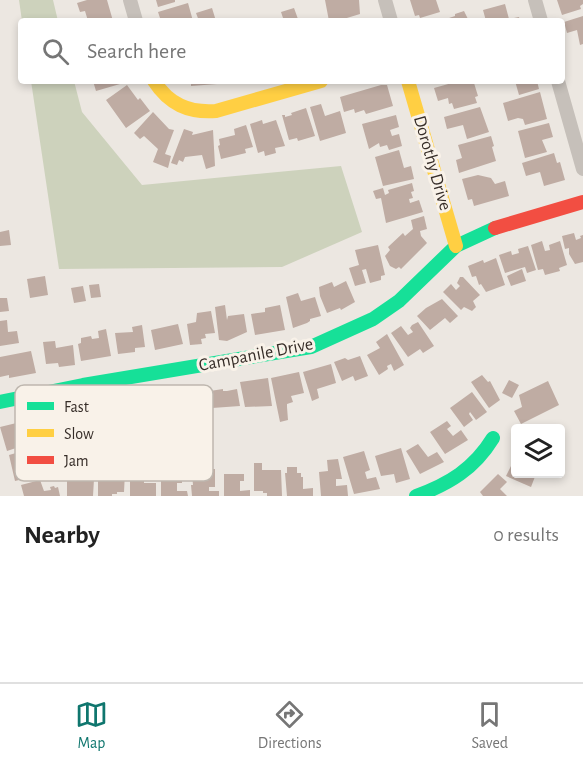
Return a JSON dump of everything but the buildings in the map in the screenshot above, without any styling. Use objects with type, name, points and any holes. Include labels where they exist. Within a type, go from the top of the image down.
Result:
[{"type":"street","points":[[130,0],[135,18]]},
{"type":"street","points":[[385,0],[390,18]]},
{"type":"street","points":[[535,0],[540,18]]},
{"type":"street","points":[[156,84],[161,92],[178,106],[201,113],[216,111],[310,84]]},
{"type":"street","name":"Dorothy Drive","points":[[409,84],[456,246]]},
{"type":"street","points":[[559,84],[583,169]]},
{"type":"street","name":"Campanile Drive","points":[[83,385],[311,347],[373,319],[399,301],[456,246],[503,225],[583,202]]},
{"type":"street","name":"Campanile Drive","points":[[0,402],[15,399]]},
{"type":"street","points":[[416,496],[445,486],[461,476],[480,459],[493,438]]},
{"type":"green space","points":[[19,0],[53,0],[57,18],[22,18]]},
{"type":"green space","points":[[31,84],[75,84],[82,112],[142,185],[341,166],[362,232],[282,267],[59,269]]},
{"type":"traffic: fast","points":[[83,385],[311,347],[373,319],[399,301],[456,246],[495,228]]},
{"type":"traffic: fast","points":[[0,402],[15,399]]},
{"type":"traffic: fast","points":[[416,496],[460,474],[478,458],[493,438]]},
{"type":"traffic: slow","points":[[156,84],[166,96],[180,105],[206,111],[216,111],[310,84]]},
{"type":"traffic: slow","points":[[409,84],[456,246]]},
{"type":"traffic: jam","points":[[495,228],[583,202]]}]
